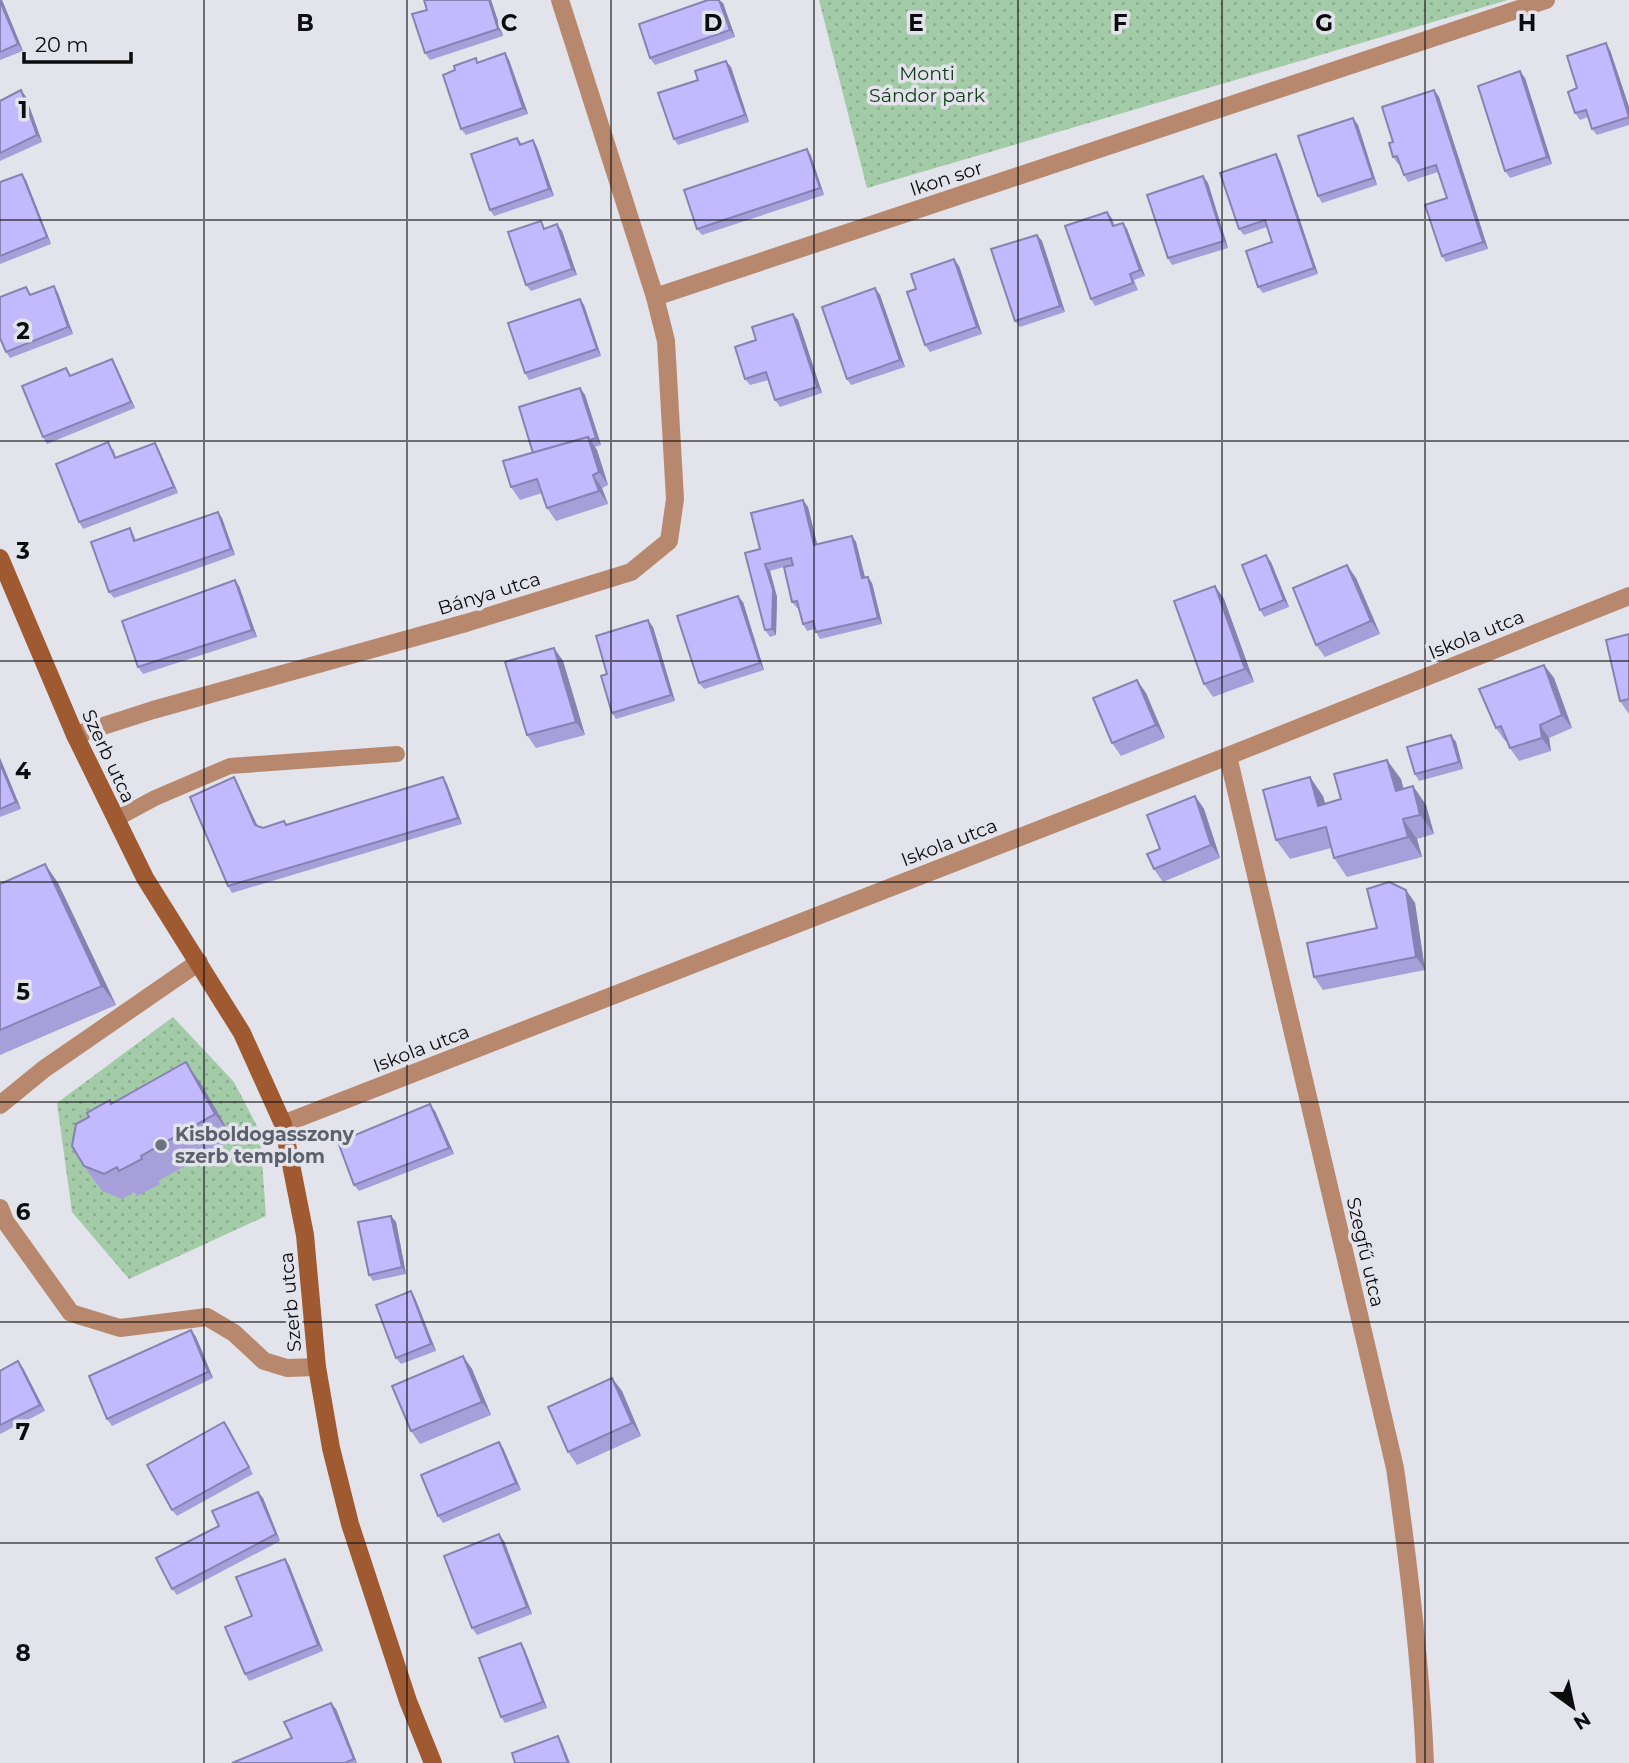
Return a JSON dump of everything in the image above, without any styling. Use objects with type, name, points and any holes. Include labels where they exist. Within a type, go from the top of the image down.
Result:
[{"type":"main road","name":"Szerb utca","points":[[0,558],[75,735],[145,878],[242,1033],[283,1124],[305,1235],[317,1367],[331,1448],[350,1524],[408,1701],[433,1763]]},
{"type":"street","points":[[560,0],[655,296]]},
{"type":"street","name":"Ikon sor","points":[[655,296],[1546,0]]},
{"type":"street","name":"Bánya utca","points":[[75,735],[153,710],[466,623],[631,572],[669,541],[675,499],[666,341],[655,296]]},
{"type":"street","name":"Iskola utca","points":[[283,1124],[1228,756],[1629,596]]},
{"type":"street","name":"Szegfű utca","points":[[1228,756],[1395,1468],[1411,1586],[1423,1705],[1425,1763]]},
{"type":"street","points":[[0,1105],[44,1069],[198,962]]},
{"type":"street","name":"Szerb utca","points":[[0,1208],[5,1221],[71,1313],[120,1328],[207,1317],[234,1334],[264,1361],[287,1368],[317,1367]]},
{"type":"lane","points":[[116,819],[155,798],[230,766],[397,754]]},
{"type":"green space","name":"Monti Sándor park","points":[[819,0],[1508,0],[867,188]]},
{"type":"green space","points":[[173,1017],[234,1082],[260,1132],[266,1216],[129,1279],[72,1212],[57,1103]]},
{"type":"building","points":[[424,0],[489,0],[498,29],[425,53],[412,14],[427,10]]},
{"type":"building","points":[[708,0],[719,0],[730,30],[650,58],[639,24]]},
{"type":"building","points":[[0,1],[18,44],[0,52]]},
{"type":"building","points":[[1606,43],[1629,117],[1592,129],[1586,110],[1575,113],[1568,92],[1577,88],[1567,56]]},
{"type":"building","points":[[505,53],[523,108],[461,129],[443,75],[455,70],[454,66],[476,58],[477,63]]},
{"type":"building","points":[[726,61],[745,115],[674,139],[658,93],[698,80],[695,71]]},
{"type":"building","points":[[1520,71],[1547,157],[1505,171],[1478,86]]},
{"type":"building","points":[[21,90],[37,135],[0,153],[0,101]]},
{"type":"building","points":[[1434,90],[1483,242],[1442,256],[1425,205],[1447,198],[1436,165],[1404,175],[1397,156],[1393,157],[1389,143],[1393,142],[1382,107]]},
{"type":"building","points":[[1353,118],[1373,178],[1318,196],[1298,136]]},
{"type":"building","points":[[517,138],[520,145],[533,140],[549,189],[490,210],[471,154]]},
{"type":"building","points":[[807,149],[820,188],[697,229],[684,190]]},
{"type":"building","points":[[1276,154],[1314,268],[1258,287],[1246,251],[1272,242],[1265,220],[1239,229],[1220,173]]},
{"type":"building","points":[[22,174],[47,237],[0,256],[0,182]]},
{"type":"building","points":[[1203,176],[1224,241],[1168,258],[1147,195]]},
{"type":"building","points":[[1107,212],[1113,226],[1123,223],[1140,270],[1130,274],[1133,283],[1091,299],[1065,226]]},
{"type":"building","points":[[541,221],[544,229],[557,224],[572,269],[526,285],[508,232]]},
{"type":"building","points":[[1037,235],[1060,306],[1015,321],[991,249]]},
{"type":"building","points":[[954,259],[977,327],[925,345],[907,292],[916,289],[911,274]]},
{"type":"building","points":[[54,286],[68,327],[6,352],[0,338],[0,297],[26,287],[30,295]]},
{"type":"building","points":[[875,288],[900,360],[847,379],[822,307]]},
{"type":"building","points":[[580,299],[597,349],[525,373],[508,323]]},
{"type":"building","points":[[793,314],[817,387],[775,400],[766,372],[745,379],[735,347],[756,340],[752,327]]},
{"type":"building","points":[[112,359],[131,402],[43,437],[22,386],[66,368],[70,376]]},
{"type":"building","points":[[580,388],[596,438],[590,440],[588,437],[533,453],[519,407]]},
{"type":"building","points":[[588,437],[599,472],[593,475],[599,491],[547,508],[537,479],[511,487],[503,461]]},
{"type":"building","points":[[108,442],[115,458],[155,443],[174,487],[79,522],[56,464]]},
{"type":"building","points":[[803,500],[814,545],[852,536],[862,578],[868,577],[878,618],[816,632],[813,621],[803,624],[797,601],[792,602],[784,567],[793,565],[791,558],[765,564],[773,590],[772,629],[765,630],[745,553],[760,549],[751,513]]},
{"type":"building","points":[[218,512],[231,549],[109,592],[91,542],[130,528],[134,541]]},
{"type":"building","points":[[1266,555],[1284,600],[1260,610],[1242,565]]},
{"type":"building","points":[[1347,565],[1371,621],[1316,645],[1293,588]]},
{"type":"building","points":[[235,580],[252,630],[138,667],[122,621]]},
{"type":"building","points":[[1215,586],[1245,669],[1204,684],[1174,601]]},
{"type":"building","points":[[738,596],[760,663],[699,683],[677,616]]},
{"type":"building","points":[[648,620],[671,695],[612,713],[601,676],[607,674],[596,636]]},
{"type":"building","points":[[1629,634],[1629,699],[1620,701],[1606,640]]},
{"type":"building","points":[[554,648],[576,722],[527,735],[505,662]]},
{"type":"building","points":[[1544,665],[1562,715],[1540,725],[1542,738],[1510,748],[1501,726],[1496,728],[1479,689]]},
{"type":"building","points":[[1137,680],[1156,725],[1112,743],[1093,698]]},
{"type":"building","points":[[1451,735],[1459,762],[1415,774],[1407,747]]},
{"type":"building","points":[[1387,760],[1396,791],[1413,786],[1420,815],[1403,819],[1408,837],[1334,858],[1326,827],[1276,840],[1263,790],[1310,777],[1318,806],[1341,799],[1334,774]]},
{"type":"building","points":[[0,763],[16,802],[0,809]]},
{"type":"building","points":[[234,777],[255,825],[263,828],[284,821],[286,825],[443,777],[458,818],[228,886],[190,797]]},
{"type":"building","points":[[1195,796],[1211,845],[1154,869],[1147,854],[1160,849],[1147,815]]},
{"type":"building","points":[[45,864],[102,986],[0,1030],[0,884]]},
{"type":"building","points":[[1389,882],[1406,890],[1416,957],[1314,977],[1307,943],[1377,928],[1367,889]]},
{"type":"building","points":[[186,1062],[215,1114],[119,1171],[117,1167],[104,1174],[84,1166],[72,1146],[76,1124],[89,1117],[87,1113],[110,1100],[111,1104]]},
{"type":"building","points":[[430,1104],[449,1148],[354,1185],[338,1142]]},
{"type":"building","points":[[391,1216],[402,1267],[369,1275],[358,1222]]},
{"type":"building","points":[[411,1291],[431,1344],[396,1358],[376,1305]]},
{"type":"building","points":[[191,1330],[208,1372],[107,1419],[89,1376]]},
{"type":"building","points":[[463,1356],[482,1402],[411,1431],[392,1386]]},
{"type":"building","points":[[18,1361],[40,1405],[0,1425],[0,1371]]},
{"type":"building","points":[[612,1378],[632,1423],[568,1452],[548,1407]]},
{"type":"building","points":[[224,1422],[249,1467],[172,1510],[147,1465]]},
{"type":"building","points":[[499,1442],[516,1483],[438,1516],[421,1475]]},
{"type":"building","points":[[258,1492],[276,1534],[172,1589],[156,1558],[219,1526],[212,1511]]},
{"type":"building","points":[[499,1534],[527,1607],[472,1628],[444,1556]]},
{"type":"building","points":[[285,1559],[318,1645],[245,1674],[225,1627],[252,1616],[236,1577]]},
{"type":"building","points":[[521,1643],[543,1702],[501,1717],[479,1658]]},
{"type":"building","points":[[331,1703],[354,1759],[345,1763],[232,1763],[292,1738],[284,1722]]},
{"type":"building","points":[[558,1736],[568,1763],[515,1763],[512,1753]]},
{"type":"place","name":"Kisboldogasszony szerb templom","points":[[161,1145]]}]
